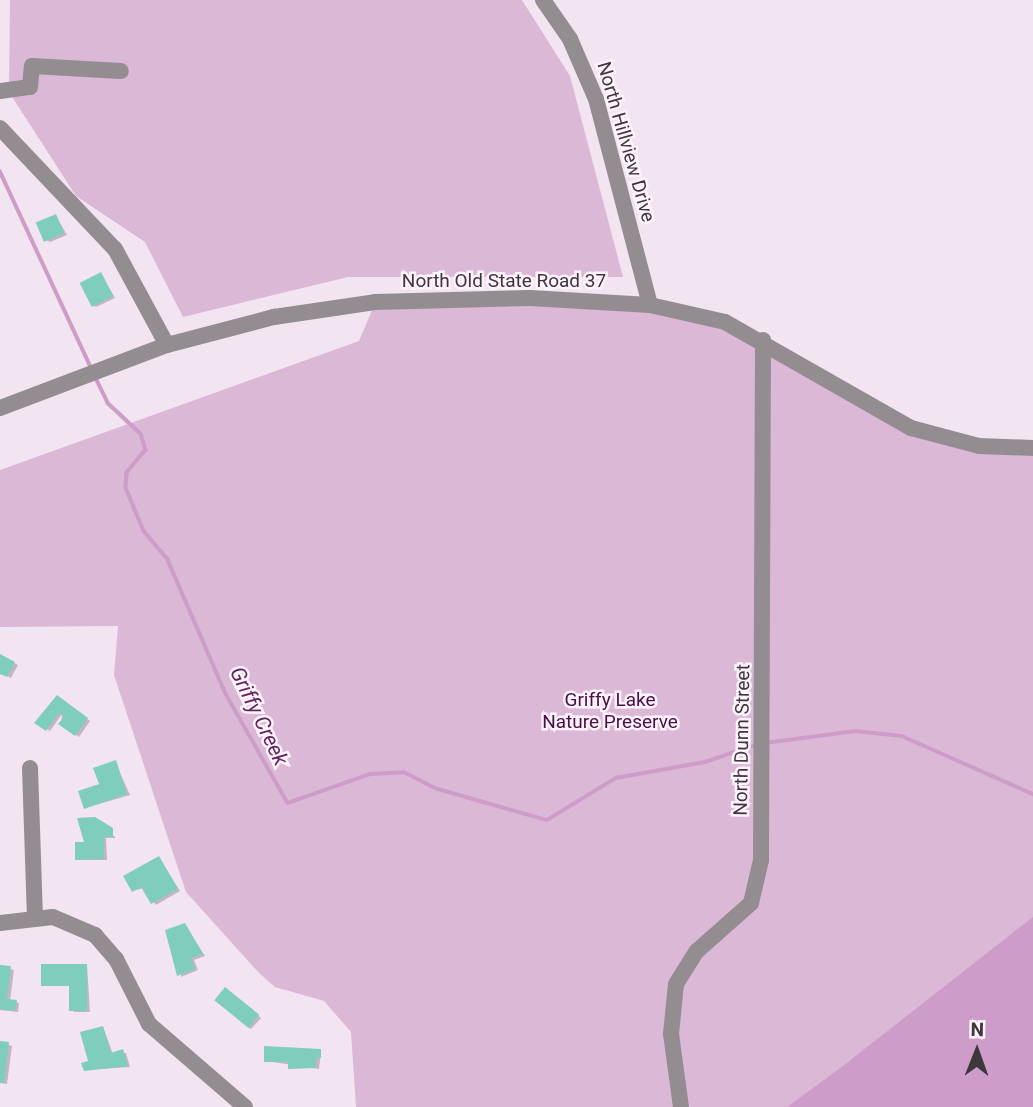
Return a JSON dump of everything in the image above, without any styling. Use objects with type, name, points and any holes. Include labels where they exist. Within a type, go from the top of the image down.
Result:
[{"type":"street","name":"North Hillview Drive","points":[[543,0],[570,39],[596,99],[650,305]]},
{"type":"street","points":[[0,91],[30,87],[32,66],[121,71]]},
{"type":"street","points":[[0,128],[115,249],[167,345]]},
{"type":"street","name":"North Old State Road 37","points":[[0,408],[167,345],[274,317],[375,302],[530,298],[650,305],[724,322],[763,340],[911,428],[979,446],[1033,448]]},
{"type":"street","name":"North Dunn Street","points":[[681,1107],[671,1047],[674,992],[687,963],[744,912],[755,893],[764,747],[763,340]]},
{"type":"street","points":[[30,768],[35,915]]},
{"type":"street","points":[[0,923],[35,915],[67,922],[104,942],[149,1024],[245,1107]]},
{"type":"green space","points":[[10,0],[522,0],[570,76],[623,277],[348,277],[183,317],[145,242],[76,196],[9,92]]},
{"type":"green space","name":"Griffy Lake Nature Preserve","points":[[376,301],[650,305],[725,322],[911,428],[1033,448],[1033,1107],[356,1107],[351,1032],[324,1001],[275,987],[259,973],[186,892],[114,675],[118,626],[0,627],[0,470],[359,341]]},
{"type":"shaded area","points":[[1033,917],[1033,1107],[787,1107],[839,1069]]},
{"type":"building","points":[[56,214],[64,233],[44,242],[36,223]]},
{"type":"building","points":[[101,272],[113,296],[92,307],[80,283]]},
{"type":"building","points":[[0,654],[15,662],[7,677],[0,674]]},
{"type":"building","points":[[57,695],[88,718],[75,736],[58,724],[64,717],[59,713],[46,731],[34,723]]},
{"type":"building","points":[[116,760],[127,794],[84,809],[78,791],[99,784],[93,768]]},
{"type":"building","points":[[95,817],[113,828],[113,837],[104,837],[104,859],[75,860],[75,842],[84,842],[77,818]]},
{"type":"building","points":[[159,856],[178,889],[151,904],[141,887],[132,892],[123,876]]},
{"type":"building","points":[[185,923],[203,954],[191,958],[195,969],[177,976],[165,930]]},
{"type":"building","points":[[41,964],[87,964],[87,1011],[69,1011],[69,986],[41,986]]},
{"type":"building","points":[[0,965],[11,966],[7,999],[17,1000],[15,1011],[0,1009]]},
{"type":"building","points":[[225,987],[259,1015],[248,1028],[214,1000]]},
{"type":"building","points":[[103,1026],[111,1053],[123,1049],[128,1066],[84,1071],[81,1063],[88,1061],[80,1032]]},
{"type":"building","points":[[0,1041],[9,1042],[4,1083],[0,1083]]},
{"type":"building","points":[[264,1046],[321,1049],[321,1058],[316,1058],[316,1068],[288,1069],[288,1062],[264,1062]]},
{"type":"waterway","name":"Griffy Creek","points":[[0,171],[92,369]]},
{"type":"waterway","name":"Griffy Creek","points":[[95,376],[108,403],[141,434],[146,450],[127,473],[126,488],[144,531],[168,560],[226,694],[288,803],[370,774],[404,772],[438,789],[547,820],[616,778],[705,762],[758,744]]},
{"type":"waterway","name":"Griffy Creek","points":[[765,743],[855,731],[902,736],[1033,794]]}]
